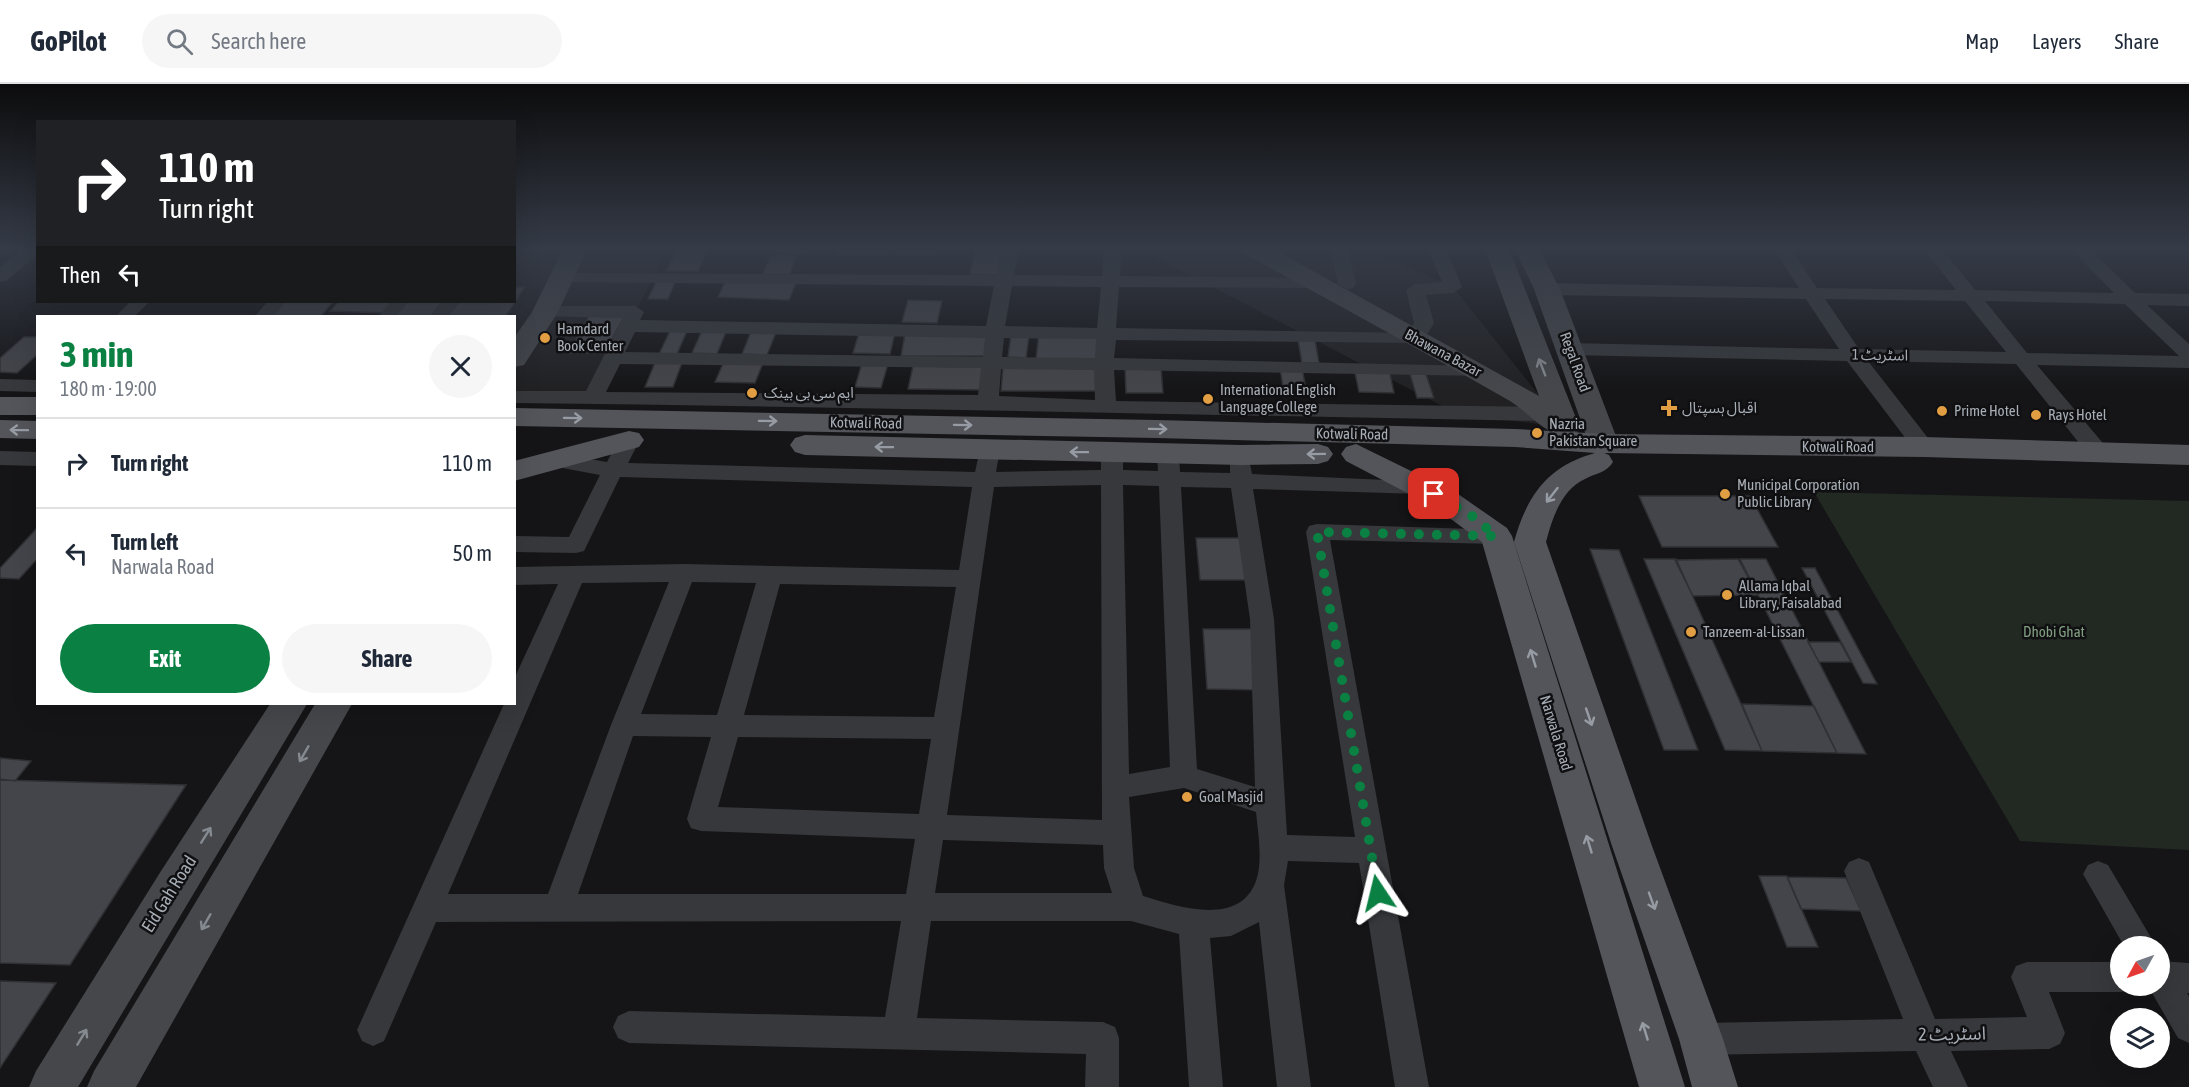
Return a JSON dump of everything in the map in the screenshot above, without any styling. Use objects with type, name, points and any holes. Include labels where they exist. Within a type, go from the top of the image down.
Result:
[{"type":"main road","points":[[0,406],[36,406]]},
{"type":"main road","name":"Kotwali Road","points":[[516,417],[1577,438],[2189,455]]},
{"type":"main road","points":[[0,429],[36,430]]},
{"type":"main road","name":"Kotwali Road","points":[[516,438],[989,450],[1112,465],[1241,468],[1356,454],[1577,438],[2189,476]]},
{"type":"main road","points":[[1577,438],[1570,474],[1548,499],[1534,525],[1530,542],[1632,846],[1701,1039],[1715,1087]]},
{"type":"main road","points":[[516,471],[560,461],[628,440]]},
{"type":"main road","points":[[1356,454],[1422,487],[1472,516],[1496,536]]},
{"type":"main road","name":"Narwala Road","points":[[1496,536],[1662,1087]]},
{"type":"street","points":[[516,356],[553,296]]},
{"type":"street","points":[[988,402],[995,331],[1002,296]]},
{"type":"street","points":[[1106,407],[1104,364],[1111,296]]},
{"type":"street","name":"Bhawana Bazar","points":[[1335,296],[1480,372],[1577,438]]},
{"type":"street","points":[[631,326],[1108,332],[1415,339],[1424,323],[1417,296]]},
{"type":"street","points":[[516,397],[988,402],[1106,407],[1577,438],[1517,296]]},
{"type":"street","name":"Regal Road","points":[[1550,296],[1570,349],[1577,438]]},
{"type":"street","points":[[1815,296],[1852,354],[1924,447]]},
{"type":"street","points":[[1970,296],[2099,453]]},
{"type":"street","points":[[2041,296],[2189,300]]},
{"type":"street","points":[[2126,296],[2189,355]]},
{"type":"street","points":[[126,315],[139,303]]},
{"type":"street","points":[[265,315],[276,303]]},
{"type":"street","points":[[389,315],[398,303]]},
{"type":"street","points":[[441,315],[450,303]]},
{"type":"street","points":[[545,312],[635,312],[631,326],[593,398]]},
{"type":"street","name":"اسٹریٹ 1","points":[[1570,349],[2189,363]]},
{"type":"street","points":[[615,358],[992,362],[1480,372]]},
{"type":"street","points":[[0,385],[36,386]]},
{"type":"street","points":[[516,544],[576,546],[628,440]]},
{"type":"street","points":[[899,1032],[944,728],[989,450]]},
{"type":"street","points":[[0,459],[36,459]]},
{"type":"street","points":[[560,461],[614,470],[984,480],[1112,465],[1115,788],[1119,868],[1131,907]]},
{"type":"street","points":[[1168,467],[1185,776]]},
{"type":"street","points":[[1294,1087],[1270,886],[1273,848],[1262,619],[1241,468],[1422,487]]},
{"type":"street","points":[[1412,1087],[1317,532],[1496,536]]},
{"type":"street","points":[[516,576],[684,573],[968,579]]},
{"type":"street","points":[[558,908],[624,725],[684,573]]},
{"type":"street","points":[[770,575],[701,819],[1117,833]]},
{"type":"street","points":[[373,1030],[573,576]]},
{"type":"street","name":"Eid Gah Road","points":[[52,1087],[174,884],[288,705]]},
{"type":"street","points":[[110,1087],[333,705]]},
{"type":"street","points":[[624,725],[944,728]]},
{"type":"street","points":[[1115,788],[1185,776],[1270,804]]},
{"type":"street","points":[[1273,848],[1371,850]]},
{"type":"street","points":[[1859,871],[1924,1034],[1951,1087]]},
{"type":"street","points":[[2098,874],[2135,936]]},
{"type":"street","points":[[427,908],[1131,907],[1193,923],[1231,922],[1254,907],[1270,886]]},
{"type":"street","points":[[1193,923],[1206,1087]]},
{"type":"street","name":"اسٹریٹ 2","points":[[1701,1039],[2049,1033],[2027,977],[2110,976]]},
{"type":"street","points":[[2170,977],[2189,978]]},
{"type":"street","points":[[2170,994],[2189,1027]]},
{"type":"street","points":[[629,1027],[1103,1038],[1102,1087]]},
{"type":"shaded area","points":[[516,296],[644,296],[593,398],[516,398],[516,315],[436,315],[445,303],[516,303]]},
{"type":"shaded area","points":[[1230,296],[1460,296],[1565,428],[1454,412]]},
{"type":"green space","name":"Dhobi Ghat","points":[[1814,492],[2189,501],[2189,850],[2020,841]]},
{"type":"building","points":[[650,296],[669,296],[668,299],[648,299]]},
{"type":"building","points":[[719,296],[791,296],[789,300]]},
{"type":"building","points":[[908,300],[942,301],[937,323],[902,322]]},
{"type":"building","points":[[283,303],[332,303],[322,315],[273,315]]},
{"type":"building","points":[[337,303],[393,303],[385,313],[330,311]]},
{"type":"building","points":[[403,303],[441,303],[433,315],[393,315]]},
{"type":"building","points":[[456,303],[515,303],[507,315],[447,315]]},
{"type":"building","points":[[589,316],[624,317],[604,353],[568,353]]},
{"type":"building","points":[[704,326],[728,327],[717,354],[692,353]]},
{"type":"building","points":[[752,329],[777,330],[767,355],[742,354]]},
{"type":"building","points":[[670,331],[687,331],[677,354],[659,354]]},
{"type":"building","points":[[859,333],[895,333],[890,354],[853,353]]},
{"type":"building","points":[[1039,333],[1102,335],[1101,360],[1036,359]]},
{"type":"building","points":[[905,334],[989,334],[987,356],[901,356]]},
{"type":"building","points":[[1011,335],[1029,336],[1026,358],[1008,357]]},
{"type":"building","points":[[24,337],[36,337],[36,356],[17,373],[0,372],[0,358]]},
{"type":"building","points":[[1298,340],[1315,340],[1319,363],[1302,363]]},
{"type":"building","points":[[726,357],[765,358],[755,383],[715,382]]},
{"type":"building","points":[[656,360],[683,360],[673,387],[645,387]]},
{"type":"building","points":[[862,363],[888,364],[881,388],[855,387]]},
{"type":"building","points":[[913,366],[986,367],[983,390],[908,389]]},
{"type":"building","points":[[1003,367],[1097,367],[1097,391],[1001,391]]},
{"type":"building","points":[[1125,368],[1161,368],[1163,393],[1126,393]]},
{"type":"building","points":[[1280,368],[1302,368],[1307,394],[1284,394]]},
{"type":"building","points":[[1354,368],[1389,369],[1394,393],[1359,392]]},
{"type":"building","points":[[1410,374],[1426,374],[1434,398],[1417,398]]},
{"type":"building","points":[[1639,496],[1750,496],[1778,547],[1662,547]]},
{"type":"building","points":[[36,529],[36,560],[19,579],[0,578],[0,568]]},
{"type":"building","points":[[1196,538],[1243,538],[1249,580],[1200,580]]},
{"type":"building","points":[[1590,549],[1619,550],[1698,750],[1664,750]]},
{"type":"building","points":[[1644,559],[1676,559],[1762,751],[1725,750]]},
{"type":"building","points":[[1738,559],[1758,595],[1693,596],[1675,560]]},
{"type":"building","points":[[1740,559],[1766,559],[1866,754],[1837,753]]},
{"type":"building","points":[[1802,568],[1815,568],[1877,684],[1863,683]]},
{"type":"building","points":[[1203,629],[1252,629],[1259,690],[1207,689]]},
{"type":"building","points":[[1808,642],[1840,642],[1851,662],[1819,662]]},
{"type":"building","points":[[1742,704],[1814,706],[1837,753],[1762,751]]},
{"type":"building","points":[[0,758],[31,761],[15,781],[0,779]]},
{"type":"building","points":[[0,780],[186,785],[70,965],[0,963]]},
{"type":"building","points":[[1759,876],[1787,876],[1818,947],[1787,947]]},
{"type":"building","points":[[1787,877],[1846,878],[1861,911],[1801,909]]},
{"type":"building","points":[[0,981],[56,983],[0,1068]]},
{"type":"place","name":"Hamdard Book Center","points":[[545,338]]},
{"type":"place","name":"ایم سی بی بینک","points":[[752,393]]},
{"type":"place","name":"International English Language College","points":[[1208,399]]},
{"type":"place","name":"اقبال ہسپتال","points":[[1669,408]]},
{"type":"place","name":"Prime Hotel","points":[[1942,411]]},
{"type":"place","name":"Rays Hotel","points":[[2036,415]]},
{"type":"place","name":"Nazria Pakistan Square","points":[[1537,433]]},
{"type":"place","name":"Municipal Corporation Public Library","points":[[1725,494]]},
{"type":"place","name":"Allama Iqbal Library, Faisalabad","points":[[1727,595]]},
{"type":"place","name":"Tanzeem-al-Lissan","points":[[1691,632]]},
{"type":"place","name":"Goal Masjid","points":[[1187,797]]},
{"type":"route","points":[[1378,893],[1317,532],[1496,536],[1472,516],[1434,494]]}]
